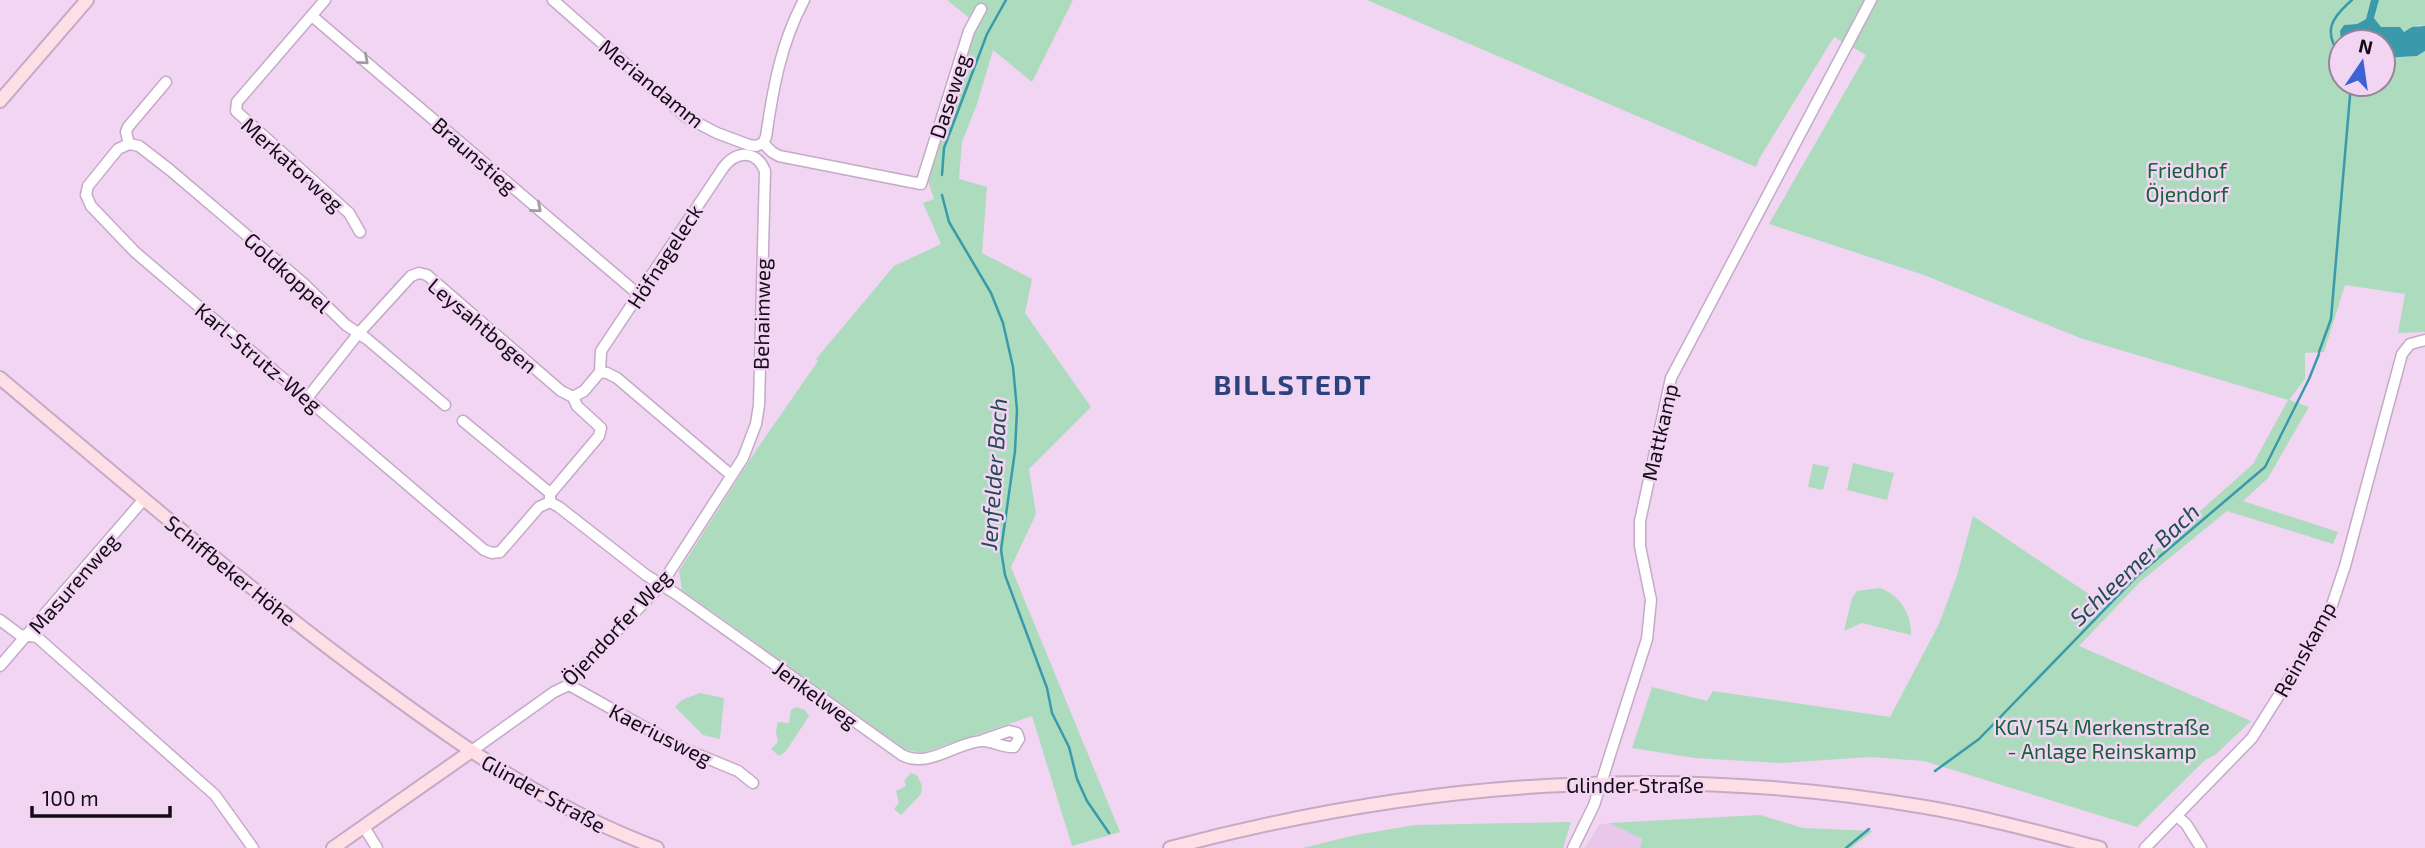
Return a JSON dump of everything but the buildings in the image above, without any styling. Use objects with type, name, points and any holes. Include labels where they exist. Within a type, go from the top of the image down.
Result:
[{"type":"main road","points":[[0,101],[87,0]]},
{"type":"main road","name":"Schiffbeker Höhe","points":[[0,378],[274,607],[470,752]]},
{"type":"main road","name":"Glinder Straße","points":[[470,752],[574,813],[657,848]]},
{"type":"main road","name":"Öjendorfer Weg","points":[[334,848],[470,752]]},
{"type":"main road","name":"Glinder Straße","points":[[1170,848],[1266,824],[1396,800],[1504,788],[1602,782],[1729,785],[1870,799],[1945,810],[2100,848]]},
{"type":"street","name":"Merkatorweg","points":[[325,0],[237,102],[236,111],[349,212],[360,232]]},
{"type":"street","name":"Meriandamm","points":[[553,0],[686,117],[735,141],[756,146],[763,143],[779,156],[921,184]]},
{"type":"street","points":[[763,143],[781,54],[793,20],[804,0]]},
{"type":"street","name":"Mattkamp","points":[[1573,848],[1594,805],[1649,633],[1650,593],[1640,546],[1640,521],[1671,378],[1871,0]]},
{"type":"street","name":"Daseweg","points":[[921,184],[970,31],[981,9]]},
{"type":"street","name":"Braunstieg","points":[[312,16],[638,294]]},
{"type":"street","name":"Karl-Strutz-Weg","points":[[166,82],[128,127],[126,132],[129,144],[118,149],[88,186],[86,195],[90,206],[135,252],[484,550],[500,552],[539,507],[550,502]]},
{"type":"street","name":"Goldkoppel","points":[[129,144],[139,146],[170,170],[303,283],[346,325],[444,405]]},
{"type":"street","name":"Höfnageleck","points":[[600,372],[601,351],[723,168],[732,157],[747,156]]},
{"type":"street","name":"Behaimweg","points":[[731,475],[750,443],[759,405],[765,171],[759,161],[747,156]]},
{"type":"street","name":"Leysahtbogen","points":[[308,397],[358,334],[411,276],[419,273],[427,275],[561,391],[573,397],[577,406],[597,423],[601,432],[550,494],[550,502]]},
{"type":"street","name":"Reinskamp","points":[[2145,848],[2157,843],[2176,816],[2252,738],[2317,635],[2332,605],[2345,566],[2402,354],[2410,344],[2425,340]]},
{"type":"street","points":[[573,397],[584,391],[600,372],[607,373],[617,378],[731,475]]},
{"type":"street","points":[[463,421],[550,494],[550,502],[661,584]]},
{"type":"street","name":"Öjendorfer Weg","points":[[470,752],[554,692],[569,685],[579,670],[661,584],[731,475]]},
{"type":"street","name":"Masurenweg","points":[[0,666],[144,499]]},
{"type":"street","name":"Jenkelweg","points":[[661,584],[909,759],[924,759],[983,740]]},
{"type":"street","points":[[0,620],[13,632],[37,637],[215,795],[253,848]]},
{"type":"street","name":"Kaeriusweg","points":[[569,685],[681,748],[738,771],[753,783]]},
{"type":"street","points":[[2176,816],[2186,824],[2201,848]]},
{"type":"street","points":[[363,827],[377,848]]},
{"type":"shaded area","points":[[1609,823],[1642,839],[1640,848],[1585,848],[1599,825]]},
{"type":"green space","points":[[947,0],[1073,0],[1032,82],[993,50],[962,142],[959,179],[987,187],[982,253],[1032,279],[1025,313],[1091,407],[1029,469],[1036,514],[1011,567],[1120,832],[1072,846],[1032,716],[922,753],[906,750],[682,590],[679,571],[757,449],[818,361],[816,359],[894,266],[941,244],[923,203],[934,199],[926,175],[977,24]]},
{"type":"green space","name":"Friedhof Öjendorf","points":[[1367,0],[2371,0],[2366,19],[2357,24],[2344,25],[2343,28],[2327,28],[2327,98],[2397,98],[2397,57],[2417,56],[2425,51],[2425,332],[2398,333],[2405,294],[2345,285],[2324,352],[2305,353],[2305,379],[2289,400],[2309,407],[2268,478],[2243,501],[2338,532],[2333,544],[2227,511],[2140,582],[2079,646],[2251,721],[2215,755],[2205,760],[2137,827],[1924,761],[1870,757],[1780,763],[1695,758],[1632,748],[1652,687],[1707,701],[1713,691],[1890,717],[1939,624],[1957,576],[1973,516],[2099,601],[2253,464],[2288,400],[2080,338],[1924,275],[1769,224],[1866,55],[1834,37],[1756,167]]},
{"type":"green space","points":[[2379,0],[2425,0],[2425,26],[2419,25],[2404,32],[2400,27],[2381,27],[2374,18]]},
{"type":"green space","points":[[1853,463],[1894,473],[1887,500],[1847,490]]},
{"type":"green space","points":[[1813,464],[1829,467],[1823,490],[1808,487]]},
{"type":"green space","points":[[1880,588],[1893,595],[1907,613],[1911,635],[1862,623],[1844,631],[1852,598],[1857,591]]},
{"type":"green space","points":[[700,693],[724,698],[720,739],[703,735],[675,707],[682,700]]},
{"type":"green space","points":[[796,707],[805,710],[809,716],[786,751],[779,756],[771,749],[778,742],[778,722],[789,723],[791,710]]},
{"type":"green space","points":[[911,773],[917,775],[922,786],[921,794],[901,815],[894,809],[899,803],[896,791],[906,786],[904,781]]},
{"type":"green space","points":[[1760,815],[1803,828],[1873,831],[1851,848],[1640,848],[1642,839],[1609,823]]},
{"type":"green space","points":[[1571,822],[1563,848],[1302,848],[1415,825]]},
{"type":"water","points":[[2371,0],[2379,0],[2374,18],[2381,27],[2400,27],[2404,32],[2412,27],[2425,26],[2425,51],[2417,56],[2397,57],[2397,28],[2342,28],[2344,25],[2357,24],[2366,19]]},
{"type":"waterway","name":"Jenfelder Bach","points":[[942,175],[944,148],[987,34],[1006,0]]},
{"type":"waterway","name":"Schleemer Bach","points":[[2332,28],[2338,13],[2352,0]]},
{"type":"waterway","name":"Schleemer Bach","points":[[2319,352],[2331,319],[2350,98]]},
{"type":"waterway","name":"Jenfelder Bach","points":[[942,195],[949,222],[991,293],[1003,323],[1013,367],[1017,410],[1015,451],[1001,550],[1005,575],[1047,688],[1052,713],[1069,747],[1077,779],[1087,801],[1109,833]]},
{"type":"waterway","name":"Schleemer Bach","points":[[1935,771],[1979,739],[2138,575],[2265,467],[2319,354]]},
{"type":"waterway","name":"Schleemer Bach","points":[[1846,848],[1869,829]]},
{"type":"district","name":"BILLSTEDT","points":[[1293,384]]},
{"type":"park label","name":"KGV 154 Merkenstraße - Anlage Reinskamp","points":[[2102,738]]}]
